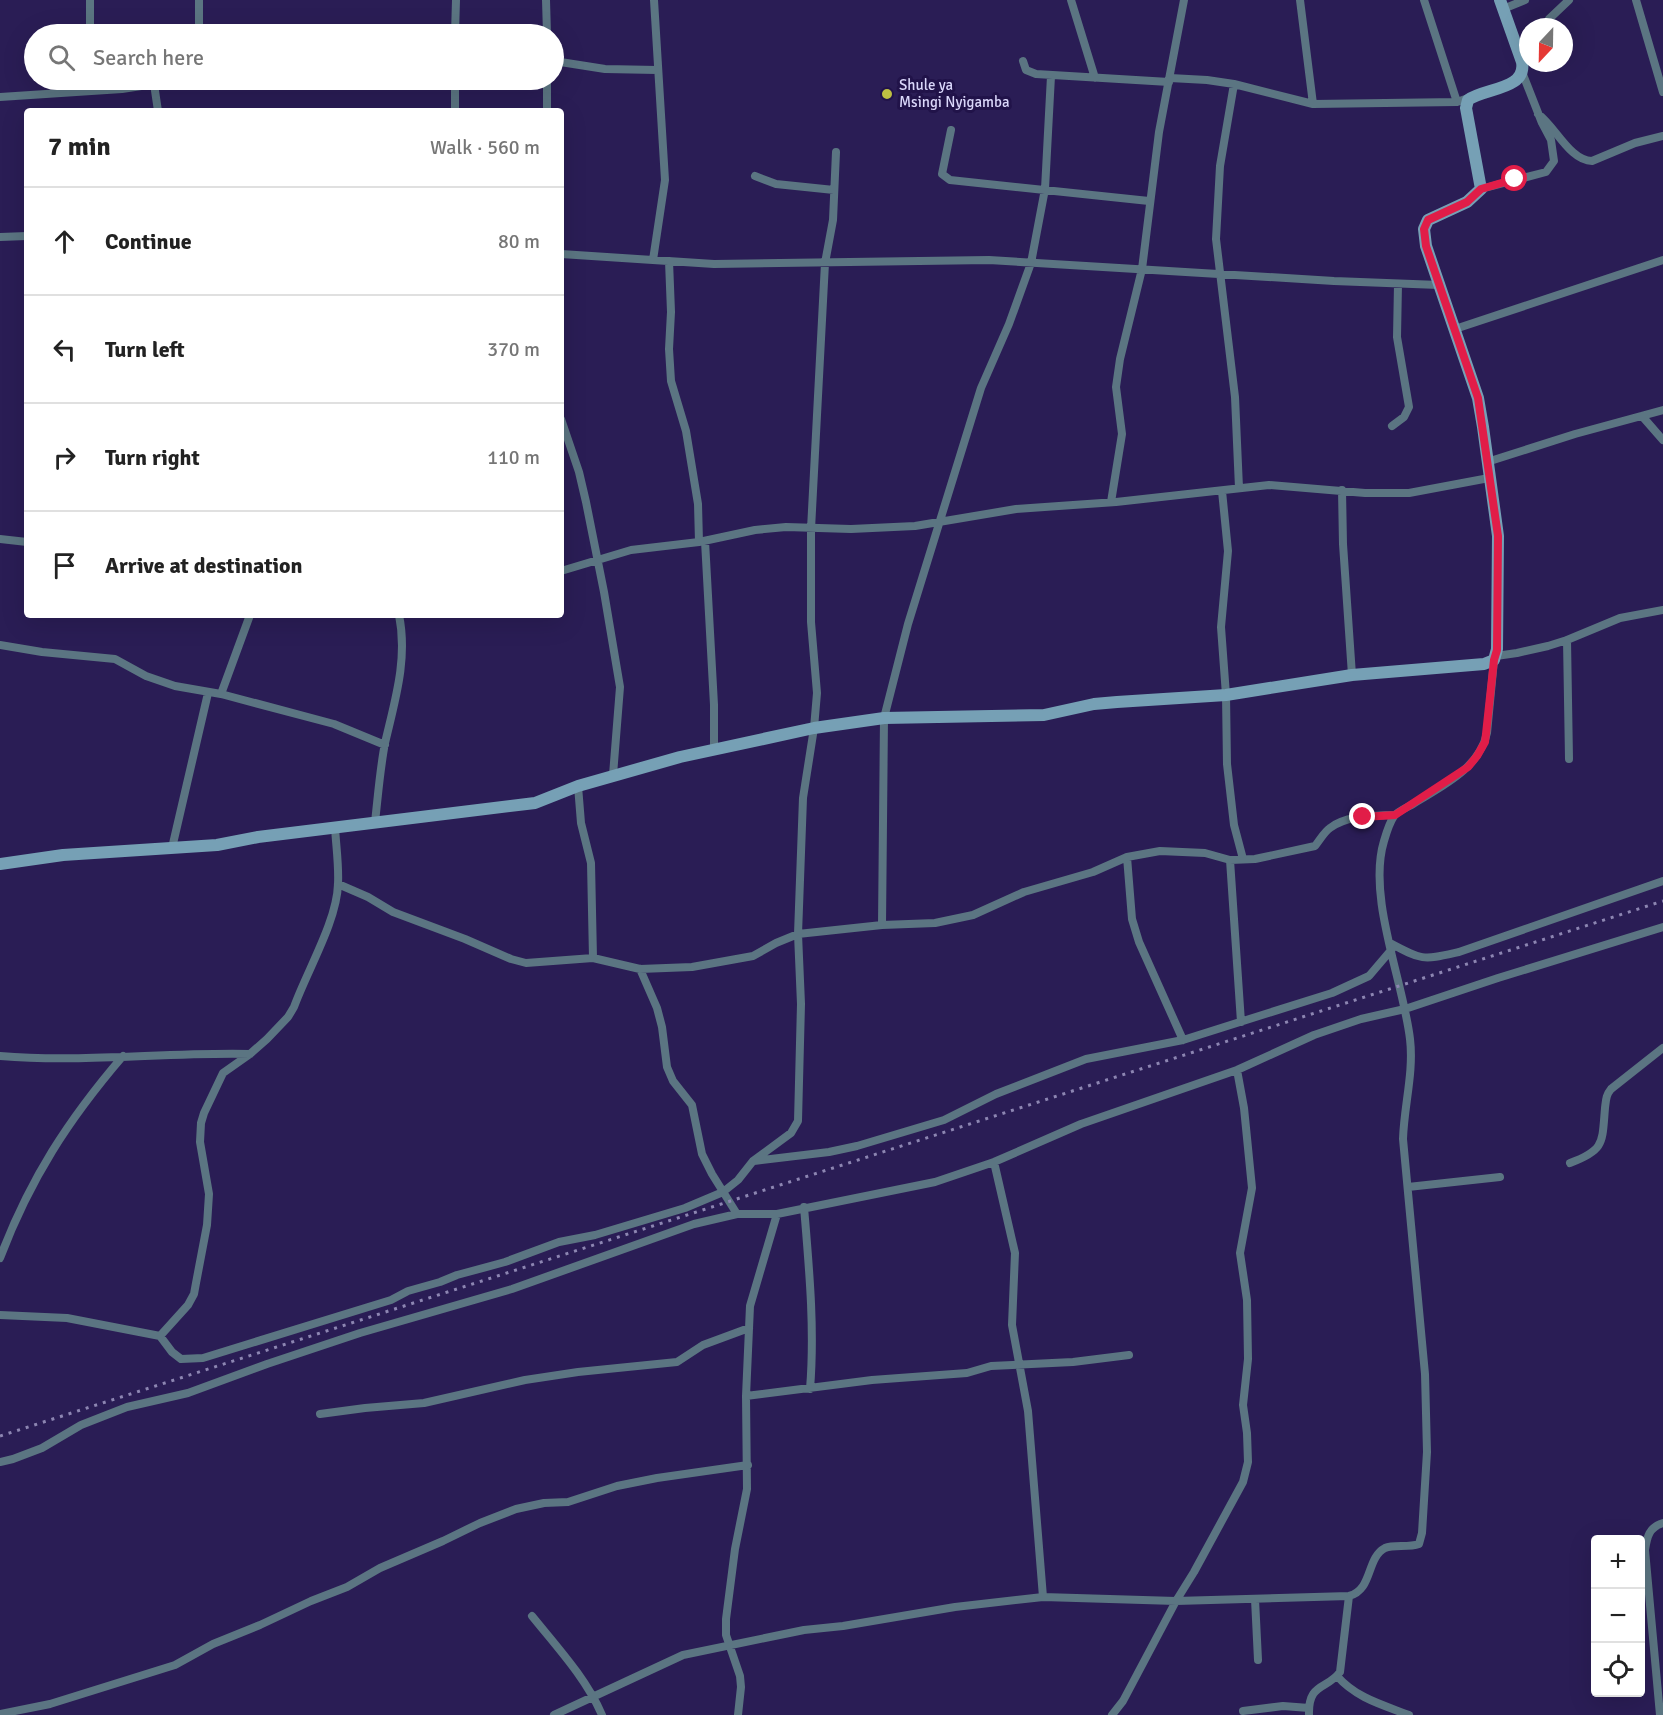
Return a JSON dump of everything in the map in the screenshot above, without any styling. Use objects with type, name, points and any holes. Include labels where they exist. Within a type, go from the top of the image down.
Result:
[{"type":"street","points":[[90,0],[90,24]]},
{"type":"street","points":[[199,0],[199,24]]},
{"type":"street","points":[[455,24],[456,0]]},
{"type":"street","points":[[546,0],[547,24]]},
{"type":"street","points":[[653,260],[665,180],[654,0]]},
{"type":"street","points":[[1071,0],[1095,78]]},
{"type":"street","points":[[1178,0],[1182,12]]},
{"type":"street","points":[[1111,502],[1122,434],[1116,387],[1120,359],[1142,269],[1159,132],[1184,0]]},
{"type":"street","points":[[1300,0],[1313,104]]},
{"type":"street","points":[[1424,0],[1457,102]]},
{"type":"street","points":[[1519,50],[1501,4],[1524,0]]},
{"type":"street","points":[[1550,18],[1569,0]]},
{"type":"street","points":[[1636,0],[1663,92]]},
{"type":"street","points":[[1023,61],[1026,70],[1051,76],[1207,80],[1234,84],[1313,104],[1457,102],[1514,81],[1521,72]]},
{"type":"street","points":[[564,63],[605,69],[657,70]]},
{"type":"street","points":[[338,884],[368,897],[393,912],[526,963],[593,958],[640,969],[692,967],[753,956],[798,934],[882,925],[935,923],[973,915],[1024,892],[1093,872],[1127,857],[1169,851],[1205,854],[1230,860],[1255,859],[1276,853],[1309,849],[1315,846],[1328,829],[1335,824],[1363,817],[1395,815],[1448,782],[1468,767],[1485,742],[1495,658],[1498,536],[1478,398],[1426,246],[1425,225],[1432,217],[1467,202],[1481,189],[1535,176],[1546,172],[1551,167],[1554,161],[1551,140],[1538,114],[1526,72]]},
{"type":"street","points":[[882,925],[884,718],[896,679],[908,624],[981,388],[1009,324],[1031,263],[1044,189],[1051,76]]},
{"type":"street","points":[[1234,84],[1225,130],[1217,201],[1216,239],[1235,398],[1239,488]]},
{"type":"street","points":[[0,97],[90,90]]},
{"type":"street","points":[[155,90],[158,108]]},
{"type":"street","points":[[455,90],[455,108]]},
{"type":"street","points":[[547,90],[547,108]]},
{"type":"street","points":[[1472,97],[1466,108],[1481,189]]},
{"type":"street","points":[[1538,114],[1550,124],[1578,157],[1586,161],[1592,161],[1635,143],[1663,136]]},
{"type":"street","points":[[951,130],[942,174],[960,183],[1044,189],[1149,201]]},
{"type":"street","points":[[0,1315],[67,1318],[160,1336],[172,1352],[181,1359],[203,1358],[391,1300],[408,1291],[506,1262],[559,1242],[595,1235],[685,1208],[723,1192],[738,1180],[753,1161],[791,1132],[798,1120],[801,1004],[798,934],[803,798],[817,693],[811,622],[811,529],[825,263],[833,220],[836,152]]},
{"type":"street","points":[[755,176],[776,184],[834,190]]},
{"type":"street","points":[[0,237],[24,236]]},
{"type":"street","points":[[564,254],[714,264],[989,260],[1439,285]]},
{"type":"street","points":[[1455,329],[1663,260]]},
{"type":"street","points":[[669,261],[670,381],[685,428],[698,504],[714,705],[714,749]]},
{"type":"street","points":[[1392,426],[1404,417],[1409,407],[1397,337],[1398,284]]},
{"type":"street","points":[[1487,462],[1575,434],[1663,410]]},
{"type":"street","points":[[1642,416],[1663,440]]},
{"type":"street","points":[[564,428],[579,472],[598,560],[620,687],[613,775]]},
{"type":"street","points":[[564,570],[631,550],[702,541],[755,530],[786,527],[851,530],[915,526],[1016,509],[1111,502],[1269,485],[1365,493],[1409,493],[1489,478]]},
{"type":"street","points":[[1342,490],[1342,544],[1352,675]]},
{"type":"street","points":[[1222,491],[1228,551],[1221,627],[1229,796],[1243,859]]},
{"type":"street","points":[[0,539],[24,542]]},
{"type":"street","points":[[0,864],[63,855],[218,845],[258,837],[535,803],[613,775],[714,749],[814,728],[884,718],[1044,715],[1094,704],[1226,695],[1352,675],[1484,664],[1495,658],[1567,640],[1620,618],[1663,610]]},
{"type":"street","points":[[221,694],[249,618]]},
{"type":"street","points":[[375,822],[385,744],[397,692],[404,645],[400,618]]},
{"type":"street","points":[[1567,640],[1569,759]]},
{"type":"street","points":[[0,645],[42,652],[115,659],[146,676],[175,686],[221,694],[334,724],[385,744]]},
{"type":"street","points":[[172,848],[208,693]]},
{"type":"street","points":[[578,786],[581,823],[591,863],[593,958]]},
{"type":"street","points":[[554,1715],[683,1655],[793,1632],[843,1626],[899,1615],[1043,1597],[1176,1600],[1349,1596],[1354,1595],[1365,1585],[1383,1549],[1389,1546],[1407,1547],[1419,1544],[1422,1533],[1427,1452],[1425,1374],[1403,1139],[1404,1117],[1408,1100],[1410,1040],[1379,893],[1379,866],[1383,842],[1395,815]]},
{"type":"street","points":[[160,1336],[188,1305],[194,1294],[207,1225],[209,1194],[200,1142],[201,1123],[223,1073],[250,1054],[288,1017],[294,1008],[329,923],[338,884],[335,827]]},
{"type":"street","points":[[1127,857],[1132,919],[1139,942],[1183,1040]]},
{"type":"street","points":[[1230,860],[1241,1022]]},
{"type":"street","points":[[1391,946],[1413,956],[1431,958],[1459,952],[1663,881]]},
{"type":"street","points":[[0,1462],[42,1448],[81,1425],[126,1407],[188,1393],[360,1333],[512,1289],[694,1224],[737,1214],[777,1214],[935,1182],[994,1162],[1081,1124],[1237,1070],[1314,1035],[1361,1019],[1405,1010],[1498,978],[1663,927]]},
{"type":"street","points":[[753,1161],[829,1152],[857,1146],[944,1120],[996,1094],[1086,1059],[1183,1040],[1332,993],[1369,976],[1391,946]]},
{"type":"street","points":[[640,969],[659,1017],[667,1067],[673,1081],[692,1105],[702,1154],[737,1214]]},
{"type":"street","points":[[1569,1163],[1587,1156],[1600,1144],[1603,1137],[1606,1098],[1611,1089],[1663,1048]]},
{"type":"street","points":[[0,1056],[48,1058],[250,1054]]},
{"type":"street","points":[[0,1258],[26,1196],[47,1156],[75,1116],[123,1056]]},
{"type":"street","points":[[1112,1715],[1123,1701],[1176,1600],[1194,1572],[1243,1482],[1248,1462],[1243,1405],[1248,1359],[1247,1300],[1240,1254],[1251,1188],[1244,1108],[1237,1070]]},
{"type":"street","points":[[994,1162],[1015,1253],[1012,1324],[1028,1412],[1043,1597]]},
{"type":"street","points":[[1408,1187],[1500,1177]]},
{"type":"street","points":[[804,1207],[813,1342],[810,1389]]},
{"type":"street","points":[[738,1714],[740,1676],[726,1635],[726,1619],[735,1549],[747,1489],[746,1396],[750,1306],[777,1214]]},
{"type":"street","points":[[320,1414],[424,1404],[536,1378],[677,1362],[703,1345],[749,1328]]},
{"type":"street","points":[[746,1396],[872,1380],[967,1373],[991,1366],[1073,1362],[1129,1355]]},
{"type":"street","points":[[0,1714],[50,1704],[175,1665],[213,1644],[347,1587],[380,1568],[516,1509],[544,1503],[568,1502],[617,1486],[657,1478],[748,1465]]},
{"type":"street","points":[[1660,1715],[1645,1551],[1651,1530],[1663,1523]]},
{"type":"street","points":[[1243,1711],[1283,1706],[1309,1712],[1317,1688],[1337,1676],[1342,1665],[1349,1596]]},
{"type":"street","points":[[1255,1599],[1258,1660]]},
{"type":"street","points":[[532,1616],[575,1670],[594,1698],[602,1715]]},
{"type":"street","points":[[1337,1676],[1348,1688],[1359,1695],[1410,1715]]},
{"type":"railway","points":[[0,1436],[1663,901]]},
{"type":"place","name":"Shule ya Msingi Nyigamba","points":[[887,94]]},
{"type":"route","points":[[1363,817],[1395,815],[1468,767],[1485,742],[1497,650],[1498,536],[1478,398],[1426,246],[1424,229],[1432,217],[1467,202],[1481,189],[1515,179]]}]
